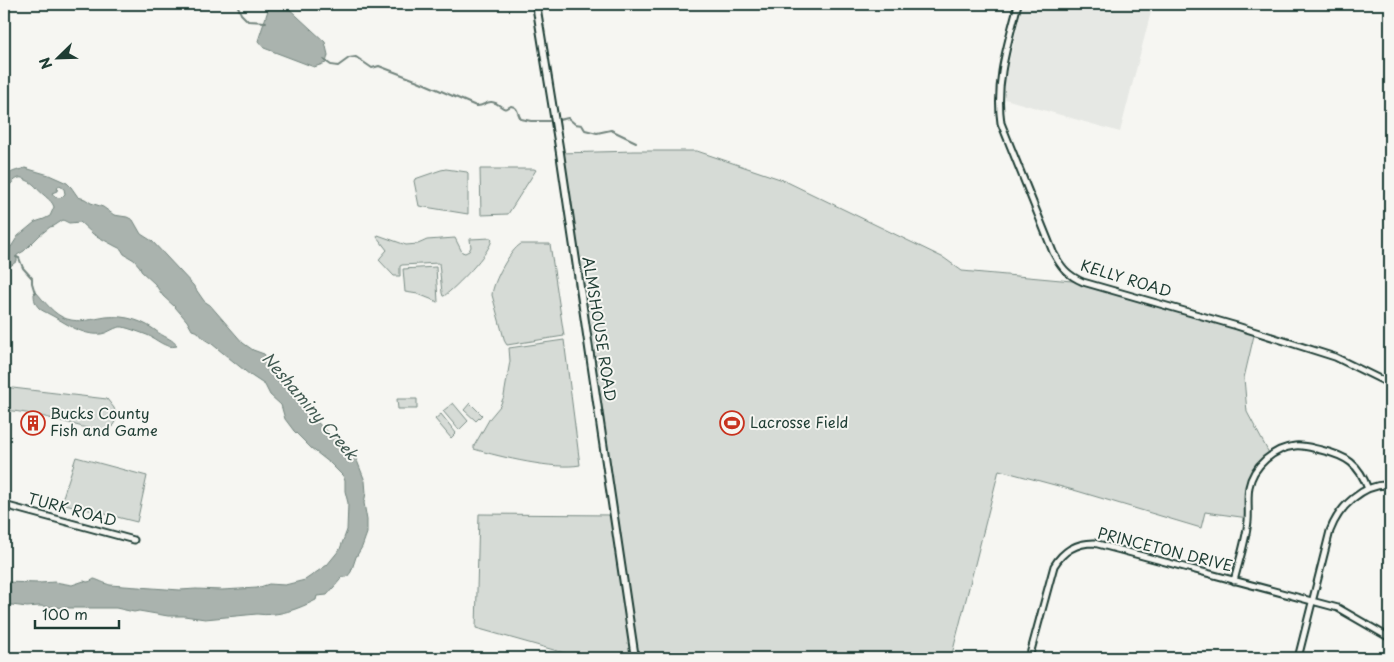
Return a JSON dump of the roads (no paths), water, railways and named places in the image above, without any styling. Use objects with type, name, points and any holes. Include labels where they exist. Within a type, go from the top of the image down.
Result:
[{"type":"street","name":"ALMSHOUSE ROAD","points":[[536,4],[635,658]]},
{"type":"street","name":"KELLY ROAD","points":[[1018,4],[1000,78],[1001,123],[1053,252],[1067,272],[1072,277],[1083,282],[1238,326],[1334,357],[1390,384]]},
{"type":"street","points":[[1234,581],[1248,522],[1250,486],[1253,474],[1270,455],[1293,446],[1304,446],[1335,453],[1357,467],[1368,489]]},
{"type":"street","points":[[1298,658],[1334,520],[1350,501],[1368,489],[1390,485]]},
{"type":"street","name":"TURK ROAD","points":[[4,505],[134,540]]},
{"type":"street","name":"PRINCETON DRIVE","points":[[1030,658],[1054,566],[1060,557],[1075,546],[1094,543],[1343,610],[1390,638]]},
{"type":"street","points":[[565,658],[571,658]]},
{"type":"waterway","points":[[237,4],[241,14],[248,21],[266,22]]},
{"type":"waterway","points":[[324,60],[331,65],[338,66],[349,58],[356,57],[372,68],[379,66],[476,106],[492,102],[503,108],[514,107],[517,109],[521,119],[549,121]]},
{"type":"waterway","points":[[559,120],[568,118],[575,124],[582,125],[585,130],[597,133],[611,130],[636,142]]},
{"type":"waterway","points":[[16,257],[19,258],[23,268],[32,278],[35,293]]},
{"type":"place","name":"Bucks County Fish and Game","points":[[33,423]]},
{"type":"place","name":"Lacrosse Field","points":[[732,423]]},
{"type":"water label","name":"Neshaminy Creek","points":[[310,406]]}]
